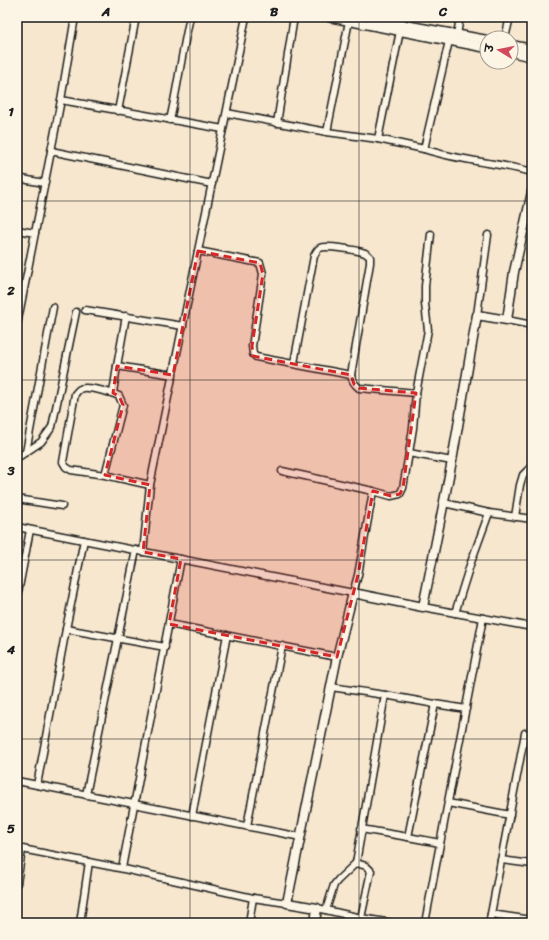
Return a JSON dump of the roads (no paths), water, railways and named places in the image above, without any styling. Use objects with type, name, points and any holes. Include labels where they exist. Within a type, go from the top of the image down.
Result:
[{"type":"street","points":[[17,21],[18,17]]},
{"type":"street","points":[[17,325],[75,17]]},
{"type":"street","points":[[118,111],[136,17]]},
{"type":"street","points":[[170,120],[177,91],[183,49],[190,17]]},
{"type":"street","points":[[86,795],[118,639],[140,551],[150,485],[246,17]]},
{"type":"street","points":[[277,122],[294,17]]},
{"type":"street","points":[[329,17],[479,47]]},
{"type":"street","points":[[369,17],[479,39]]},
{"type":"street","points":[[457,35],[460,17]]},
{"type":"street","points":[[507,30],[510,17]]},
{"type":"street","points":[[327,132],[349,21]]},
{"type":"street","points":[[378,139],[400,32]]},
{"type":"street","points":[[424,149],[449,41]]},
{"type":"street","points":[[519,47],[532,49]]},
{"type":"street","points":[[519,54],[532,57]]},
{"type":"street","points":[[60,100],[223,130]]},
{"type":"street","points":[[227,113],[327,132],[378,139],[424,149],[446,156],[512,167],[532,172]]},
{"type":"street","points":[[51,150],[212,184]]},
{"type":"street","points":[[17,178],[44,183]]},
{"type":"street","points":[[507,320],[516,259],[532,192]]},
{"type":"street","points":[[17,230],[35,233]]},
{"type":"street","points":[[282,471],[391,496],[400,494],[403,488],[414,428],[416,393],[428,330],[425,304],[425,286],[431,234]]},
{"type":"street","points":[[423,607],[452,461],[477,315],[488,235]]},
{"type":"street","points":[[294,363],[314,256],[317,251],[320,248],[328,247],[366,253],[370,257],[370,263],[351,374],[354,384],[359,388],[416,393]]},
{"type":"street","points":[[198,251],[260,263],[263,274],[252,346],[253,354],[256,357],[351,374]]},
{"type":"street","points":[[17,288],[24,289]]},
{"type":"street","points":[[26,452],[53,307]]},
{"type":"street","points":[[85,310],[183,326]]},
{"type":"street","points":[[17,458],[41,442],[52,427],[76,312]]},
{"type":"street","points":[[477,315],[532,325]]},
{"type":"street","points":[[113,393],[126,316]]},
{"type":"street","points":[[117,366],[172,375]]},
{"type":"street","points":[[105,475],[123,405],[119,396],[113,393],[85,387],[80,389],[75,394],[63,462],[66,467],[71,470],[105,475],[150,485]]},
{"type":"street","points":[[409,454],[452,461]]},
{"type":"street","points":[[515,517],[523,475],[532,466]]},
{"type":"street","points":[[287,903],[337,657],[358,575],[372,491]]},
{"type":"street","points":[[17,498],[62,506]]},
{"type":"street","points":[[444,504],[489,513],[532,519]]},
{"type":"street","points":[[455,613],[470,565],[489,513]]},
{"type":"street","points":[[17,528],[532,628]]},
{"type":"street","points":[[17,598],[30,530]]},
{"type":"street","points":[[38,785],[66,629],[84,540]]},
{"type":"street","points":[[122,868],[181,559]]},
{"type":"street","points":[[425,923],[483,618]]},
{"type":"street","points":[[169,624],[337,657]]},
{"type":"street","points":[[66,629],[164,647]]},
{"type":"street","points":[[192,816],[227,635]]},
{"type":"street","points":[[247,826],[282,646]]},
{"type":"street","points":[[331,687],[466,709]]},
{"type":"street","points":[[326,910],[334,885],[356,863],[385,696]]},
{"type":"street","points":[[408,838],[435,704]]},
{"type":"street","points":[[489,923],[525,733]]},
{"type":"street","points":[[17,781],[301,837]]},
{"type":"street","points":[[448,803],[510,815]]},
{"type":"street","points":[[361,829],[440,843]]},
{"type":"street","points":[[17,883],[19,849],[122,868],[253,898],[317,908],[392,923]]},
{"type":"street","points":[[501,860],[532,864]]},
{"type":"street","points":[[80,923],[89,862]]},
{"type":"street","points":[[356,863],[366,866],[370,871],[361,918]]},
{"type":"street","points":[[249,923],[253,898]]},
{"type":"street","points":[[315,923],[317,908]]},
{"type":"street","points":[[491,914],[532,920]]}]
